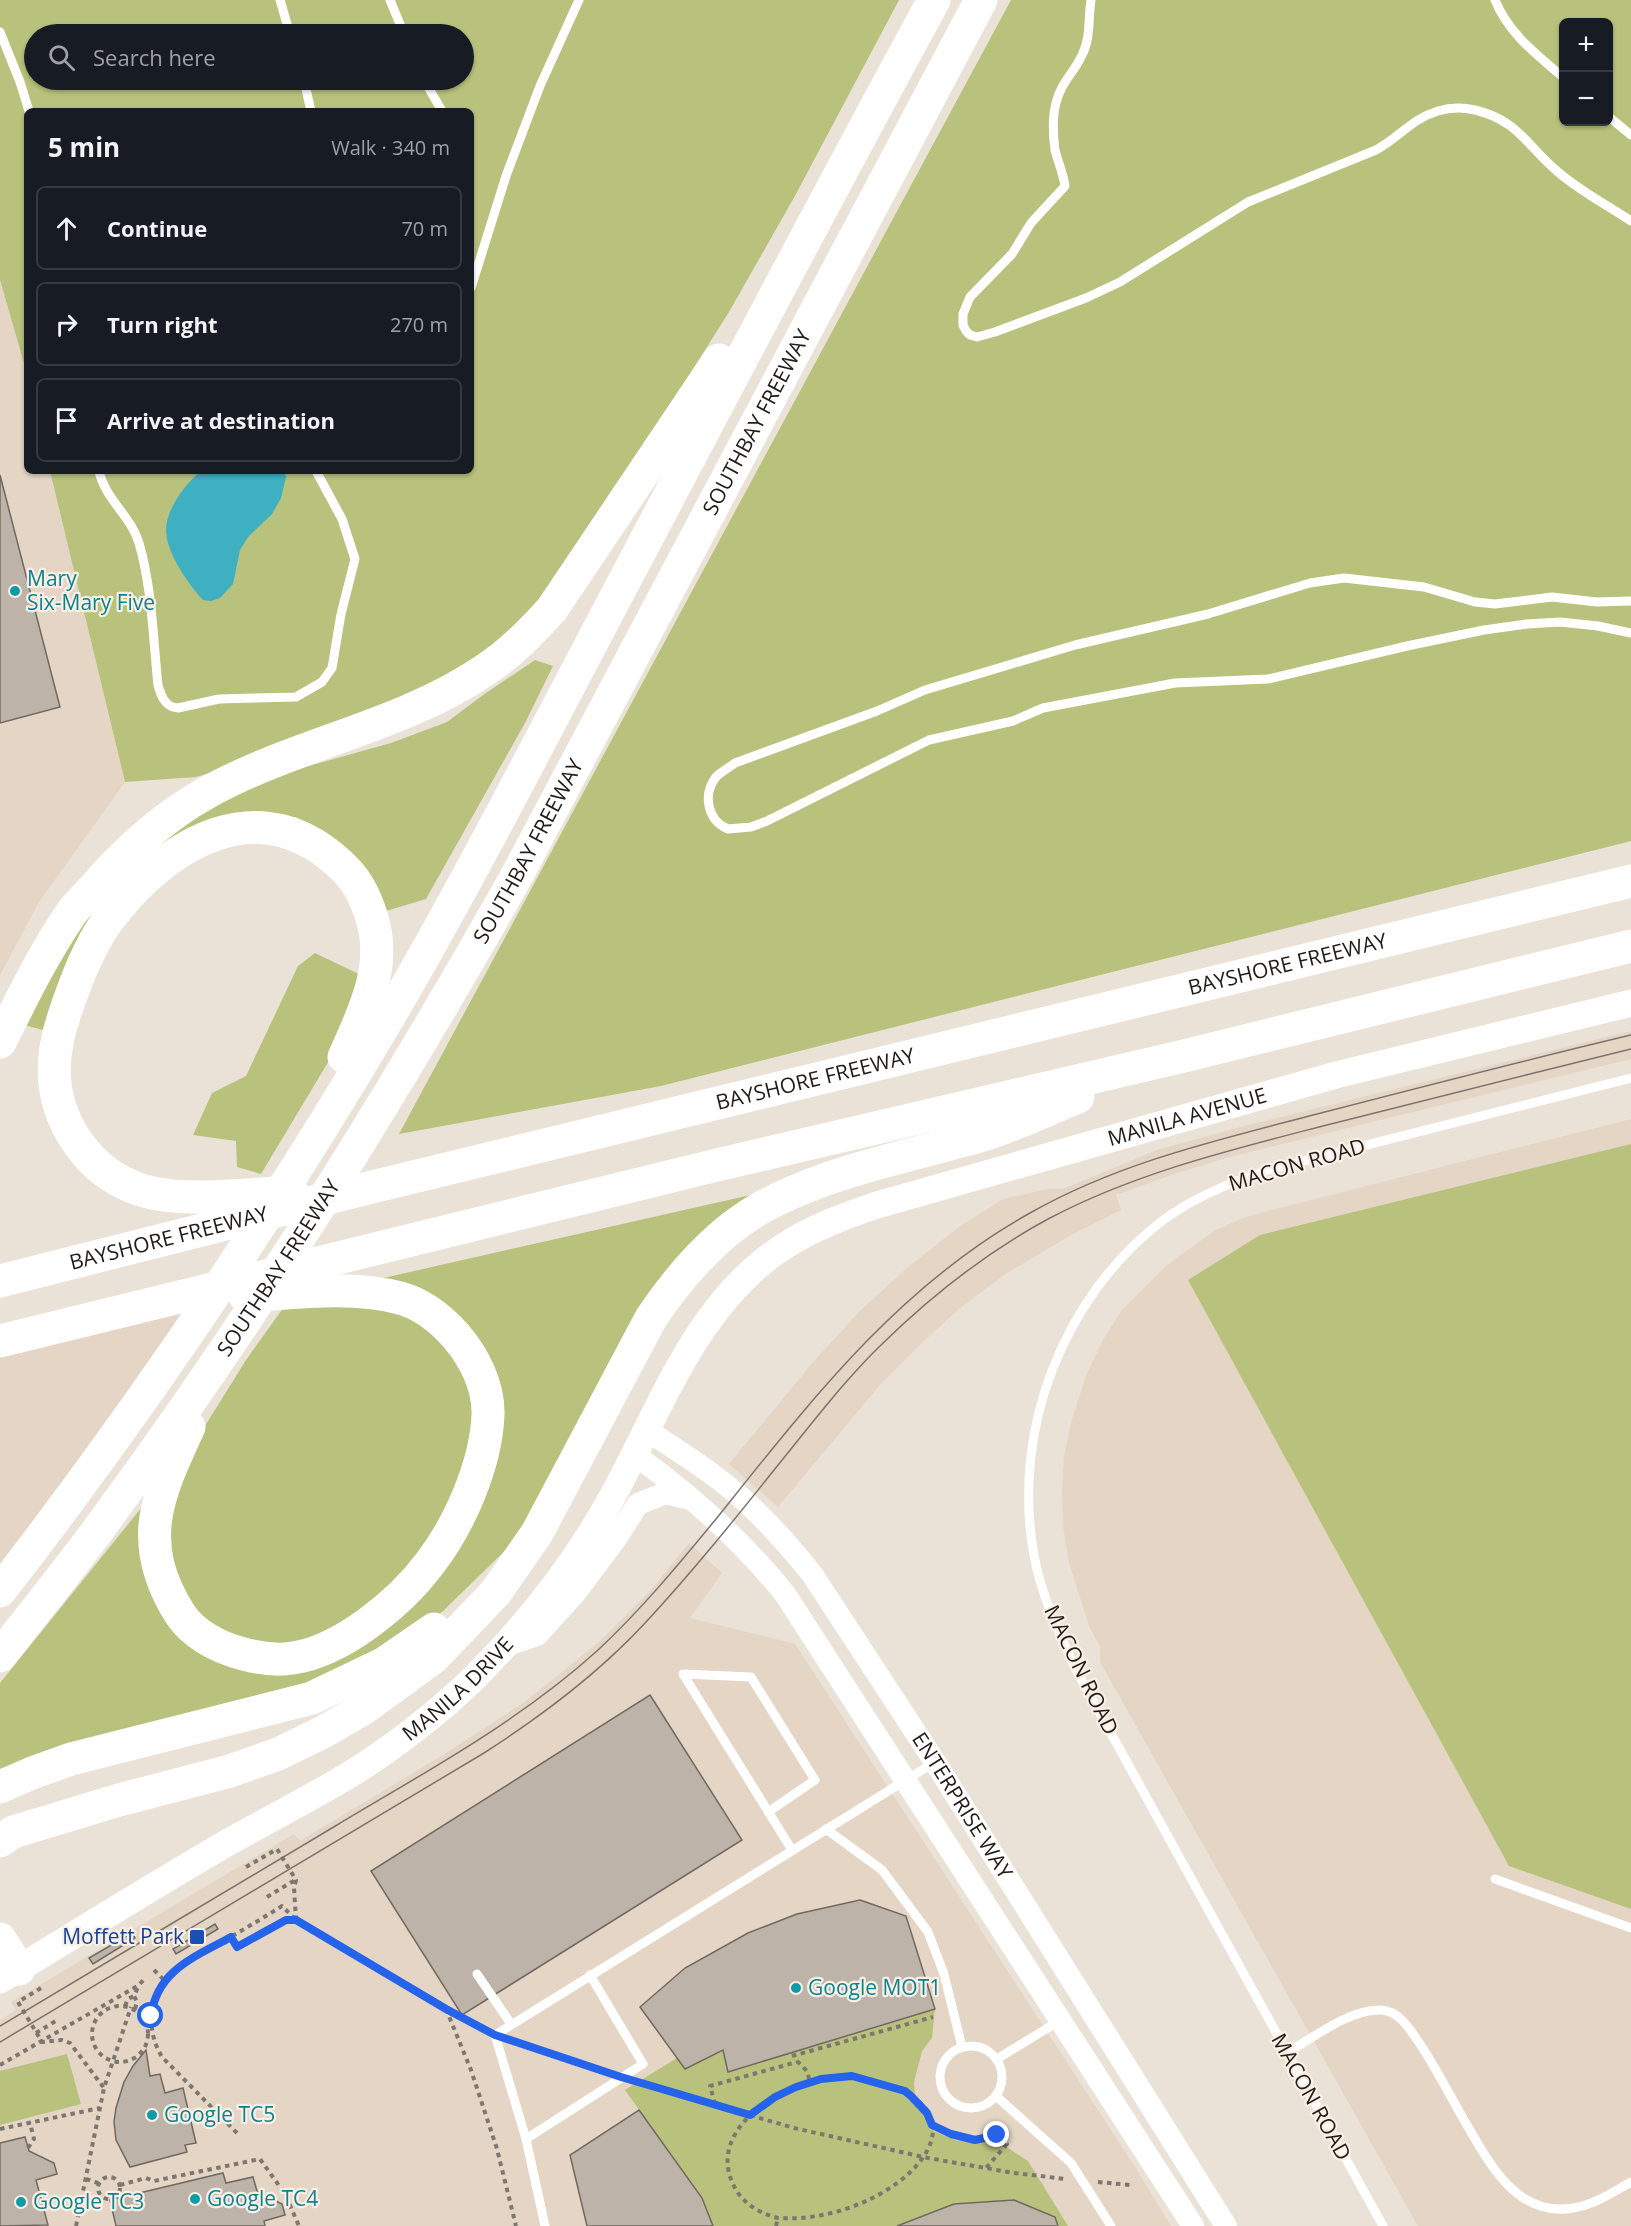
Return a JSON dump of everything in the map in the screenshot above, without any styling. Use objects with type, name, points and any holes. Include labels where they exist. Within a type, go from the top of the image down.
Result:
[{"type":"highway","name":"SOUTHBAY FREEWAY","points":[[0,1591],[64,1508],[165,1367],[211,1298],[314,1126],[403,992],[478,859],[797,252],[934,0]]},
{"type":"highway","name":"SOUTHBAY FREEWAY","points":[[0,1656],[106,1519],[222,1354],[306,1228],[453,989],[515,879],[981,0]]},
{"type":"highway","points":[[0,1042],[35,971],[71,913],[113,866],[156,828],[207,793],[256,769],[418,706],[454,689],[487,669],[523,640],[558,600],[766,290],[797,252]]},
{"type":"highway","points":[[314,1126],[368,1001],[377,966],[377,932],[367,903],[351,876],[330,854],[304,838],[278,829],[253,827],[222,831],[190,844],[157,869],[129,896],[107,922],[83,962],[58,1033],[55,1066],[56,1092],[64,1120],[74,1139],[93,1162],[114,1177],[144,1191],[178,1196],[210,1196],[364,1189]]},
{"type":"highway","name":"BAYSHORE FREEWAY","points":[[0,1281],[364,1189],[1631,881]]},
{"type":"highway","points":[[0,1341],[706,1168],[1184,1056],[1631,946]]},
{"type":"highway","points":[[0,1841],[13,1832],[278,1754],[363,1709],[433,1658],[496,1592],[537,1533],[651,1318],[672,1287],[717,1240],[769,1203],[835,1175],[983,1135],[1184,1056]]},
{"type":"highway","points":[[165,1301],[333,1291],[371,1293],[402,1298],[427,1311],[447,1326],[463,1344],[476,1365],[485,1388],[488,1414],[484,1444],[473,1484],[455,1522],[430,1563],[399,1597],[363,1627],[329,1647],[293,1658],[260,1658],[230,1650],[204,1637],[182,1618],[168,1595],[159,1570],[155,1544],[155,1519],[163,1483],[222,1354]]},
{"type":"highway","points":[[0,1787],[71,1759],[312,1698],[347,1683],[418,1642],[454,1613],[537,1533]]},
{"type":"highway","points":[[0,1939],[20,1979]]},
{"type":"main road","name":"MANILA AVENUE","points":[[758,1266],[782,1247],[811,1230],[877,1205],[1314,1081],[1631,1003]]},
{"type":"main road","name":"MANILA DRIVE","points":[[20,1979],[196,1861],[350,1774],[430,1717],[471,1681],[562,1577],[587,1542],[648,1431],[692,1344],[731,1291],[758,1266]]},
{"type":"street","name":"ENTERPRISE WAY","points":[[648,1431],[736,1493],[792,1549],[831,1601],[935,1762],[1226,2226]]},
{"type":"street","name":"ENTERPRISE WAY","points":[[635,1455],[670,1480],[747,1549],[786,1594],[1193,2226]]},
{"type":"street","points":[[504,1646],[537,1635],[583,1583],[638,1504],[666,1493],[690,1498]]},
{"type":"lane","points":[[280,0],[287,24]]},
{"type":"lane","points":[[390,0],[400,24]]},
{"type":"lane","points":[[474,278],[506,176],[540,86],[579,0]]},
{"type":"lane","points":[[1091,0],[1088,42],[1082,57],[1063,82],[1055,105],[1053,126],[1056,152],[1063,170],[1065,186],[1031,223],[1012,254],[970,297],[963,314],[963,326],[970,335],[976,337],[995,332],[1086,298],[1120,282],[1248,202],[1377,150],[1418,118],[1460,106],[1485,112],[1507,122],[1558,172],[1631,221]]},
{"type":"lane","points":[[1495,0],[1516,36],[1559,74]]},
{"type":"lane","points":[[0,32],[28,108]]},
{"type":"lane","points":[[306,90],[310,108]]},
{"type":"lane","points":[[430,90],[440,108]]},
{"type":"lane","points":[[1613,120],[1631,135]]},
{"type":"lane","points":[[100,474],[102,484],[134,530],[139,543],[145,570],[158,685],[166,703],[178,708],[219,699],[296,697],[322,682],[332,668],[341,614],[355,559],[342,519],[318,474]]},
{"type":"lane","points":[[1631,601],[1597,602],[1552,597],[1495,604],[1475,602],[1424,587],[1344,578],[1310,583],[1208,614],[1075,645],[925,690],[877,711],[735,763],[716,777],[708,801],[710,812],[714,820],[728,829],[751,826],[767,821],[929,740],[1013,721],[1043,708],[1175,683],[1268,679],[1407,645],[1484,630],[1560,622],[1598,626],[1631,633]]},
{"type":"lane","name":"MACON ROAD","points":[[1383,2226],[1076,1670],[1058,1631],[1034,1556],[1029,1515],[1029,1475],[1036,1426],[1042,1399],[1056,1360],[1075,1319],[1101,1281],[1130,1248],[1163,1220],[1204,1195],[1231,1182],[1268,1170],[1631,1078]]},
{"type":"lane","points":[[768,1812],[815,1780],[751,1677],[683,1674],[732,1752],[768,1812],[792,1850]]},
{"type":"lane","points":[[545,2226],[526,2139],[495,2035],[935,1762]]},
{"type":"lane","points":[[826,1829],[882,1870],[928,1932],[944,1974],[962,2047]]},
{"type":"lane","points":[[1495,1879],[1631,1928]]},
{"type":"lane","points":[[477,1974],[511,2025]]},
{"type":"lane","points":[[526,2139],[643,2064],[590,1975]]},
{"type":"lane","points":[[1287,2053],[1358,2012],[1383,2010],[1403,2020],[1422,2048],[1492,2168],[1527,2201],[1550,2209],[1573,2208],[1601,2199],[1631,2182]]},
{"type":"lane","points":[[997,2059],[1061,2019]]},
{"type":"lane","points":[[972,2046],[990,2052],[997,2059],[1002,2078],[996,2096],[988,2103],[967,2108],[948,2098],[940,2078],[946,2058],[953,2051],[972,2046]]},
{"type":"lane","points":[[996,2096],[1071,2163],[1111,2226]]},
{"type":"path","points":[[246,1867],[277,1849],[296,1880],[294,1888],[296,1920]]},
{"type":"path","points":[[267,1898],[296,1880]]},
{"type":"path","points":[[237,2133],[162,2057],[151,2031],[144,2019],[133,2008],[107,2006],[96,2019],[92,2036],[98,2051],[112,2061],[128,2061],[141,2053],[151,2031],[152,2006],[155,1996],[164,1980],[181,1965],[282,1906],[296,1920],[446,2009],[495,2035],[621,2077],[794,2128],[928,2158],[985,2168],[1130,2185]]},
{"type":"path","points":[[231,1937],[237,1947],[286,1920],[296,1920]]},
{"type":"path","points":[[154,1970],[164,1980]]},
{"type":"path","points":[[0,2065],[107,2006],[139,1985],[145,1978]]},
{"type":"path","points":[[20,1979],[18,2002],[42,2042]]},
{"type":"path","points":[[125,2006],[128,1999],[134,1996],[139,1985]]},
{"type":"path","points":[[76,2226],[104,2088],[112,2061],[136,2002],[134,1996]]},
{"type":"path","points":[[446,2009],[471,2070],[497,2149],[516,2226]]},
{"type":"path","points":[[810,2082],[807,2071],[792,2056],[933,2017]]},
{"type":"path","points":[[36,2032],[59,2019]]},
{"type":"path","points":[[42,2042],[62,2040],[70,2043],[104,2088]]},
{"type":"path","points":[[715,2105],[710,2086],[797,2062]]},
{"type":"path","points":[[820,2221],[808,2222],[778,2218],[759,2211],[745,2202],[736,2191],[730,2178],[727,2163],[735,2133],[750,2115],[775,2097],[810,2082],[852,2076],[905,2091],[927,2113],[932,2125],[932,2143],[928,2158],[922,2167]]},
{"type":"path","points":[[0,2129],[100,2108]]},
{"type":"path","points":[[28,2148],[34,2139],[30,2123]]},
{"type":"path","points":[[932,2125],[975,2140],[997,2135],[1007,2144],[985,2168]]},
{"type":"path","points":[[120,2185],[146,2178],[154,2181],[260,2159],[285,2194],[299,2226]]},
{"type":"path","points":[[108,2176],[116,2179],[120,2185],[117,2196],[106,2199],[99,2195],[99,2183],[108,2176]]},
{"type":"path","points":[[86,2180],[99,2183]]},
{"type":"path","points":[[776,2226],[778,2218]]},
{"type":"shaded area","points":[[0,280],[24,364],[24,474],[51,474],[125,782],[39,902],[0,975]]},
{"type":"shaded area","points":[[1631,1031],[1631,1059],[1233,1156],[1116,1195],[1121,1210],[1071,1235],[1007,1273],[960,1308],[925,1340],[880,1385],[778,1507],[729,1464],[814,1361],[860,1311],[908,1267],[959,1227],[1003,1199],[1048,1189],[1063,1189],[1157,1150],[1240,1127]]},
{"type":"shaded area","points":[[1631,1119],[1631,2226],[1418,2226],[1100,1662],[1100,1647],[1089,1626],[1069,1563],[1063,1526],[1064,1456],[1072,1419],[1087,1373],[1104,1338],[1122,1310],[1166,1266],[1214,1231],[1243,1218],[1268,1211]]},
{"type":"shaded area","points":[[211,1298],[0,1591],[0,1341]]},
{"type":"shaded area","points":[[689,1543],[722,1573],[690,1618],[795,1644],[1137,2170],[1171,2226],[0,2226],[0,2020],[16,2010],[11,2002],[294,1834],[300,1841],[446,1753],[523,1703],[599,1642],[651,1590]]},
{"type":"green space","points":[[0,0],[899,0],[796,194],[729,312],[570,564],[540,600],[503,638],[440,682],[252,760],[196,777],[125,782],[51,474],[474,474],[474,108],[24,108],[24,364],[0,280]]},
{"type":"green space","points":[[1011,0],[1631,0],[1631,841],[661,1086],[399,1134]]},
{"type":"green space","points":[[535,660],[553,666],[525,723],[426,899],[386,911],[337,843],[296,817],[240,816],[173,843],[43,1030],[20,1024],[79,920],[165,832],[262,779],[391,743],[447,722]]},
{"type":"green space","points":[[315,953],[363,976],[348,1029],[261,1174],[237,1167],[236,1141],[193,1135],[212,1093],[246,1076],[298,966]]},
{"type":"green space","points":[[1631,1144],[1631,1909],[1509,1866],[1188,1280],[1260,1235]]},
{"type":"green space","points":[[790,1186],[712,1235],[522,1534],[443,1611],[410,1637],[341,1677],[0,1782],[0,1683],[146,1502],[161,1597],[256,1663],[405,1607],[496,1386],[379,1279]]},
{"type":"green space","points":[[332,1300],[422,1318],[468,1370],[476,1445],[424,1558],[328,1638],[263,1649],[209,1629],[166,1565],[170,1482],[246,1360],[286,1304]]},
{"type":"green space","points":[[935,2009],[932,2038],[922,2051],[914,2082],[915,2097],[923,2114],[934,2131],[955,2140],[972,2143],[994,2139],[1028,2161],[1068,2226],[1058,2226],[1055,2217],[1014,2200],[897,2226],[713,2226],[702,2198],[625,2090],[677,2058],[685,2069],[723,2050],[728,2072]]},
{"type":"green space","points":[[67,2054],[81,2104],[0,2125],[0,2071]]},
{"type":"water","points":[[198,474],[285,474],[286,477],[281,498],[272,514],[248,537],[240,550],[233,584],[220,598],[211,601],[203,600],[185,577],[174,558],[167,539],[169,514],[189,482]]},
{"type":"building","name":"Mary Six-Mary Five","points":[[0,475],[60,707],[0,723]]},
{"type":"building","points":[[650,1695],[742,1840],[462,2015],[371,1871]]},
{"type":"building","name":"Google MOT1","points":[[860,1900],[906,1916],[935,2009],[728,2072],[723,2050],[685,2069],[640,2007],[685,1968],[748,1933],[797,1914]]},
{"type":"building","points":[[215,1924],[218,1929],[176,1954],[173,1949]]},
{"type":"building","points":[[132,1933],[135,1938],[93,1964],[89,1958]]},
{"type":"building","name":"Google TC5","points":[[146,2050],[150,2076],[160,2074],[165,2093],[183,2088],[196,2143],[185,2145],[187,2152],[130,2167],[116,2140],[114,2122],[124,2082]]},
{"type":"building","points":[[639,2110],[702,2198],[713,2226],[587,2226],[570,2155]]},
{"type":"building","name":"Google TC3","points":[[25,2137],[29,2151],[54,2163],[57,2174],[36,2180],[48,2225],[0,2226],[0,2143]]},
{"type":"building","name":"Google TC4","points":[[223,2173],[226,2183],[253,2177],[257,2191],[282,2204],[285,2215],[264,2221],[265,2226],[116,2226],[110,2200]]},
{"type":"building","points":[[1014,2200],[1055,2217],[1058,2226],[897,2226],[954,2204]]},
{"type":"tram line","points":[[0,2026],[439,1765],[537,1700],[568,1676],[614,1635],[659,1586],[821,1391],[858,1350],[938,1276],[982,1243],[1030,1213],[1064,1195],[1134,1166],[1206,1143],[1631,1035]]},
{"type":"tram line","points":[[0,2042],[484,1753],[569,1693],[628,1641],[666,1600],[828,1403],[870,1356],[940,1292],[982,1260],[1025,1232],[1080,1203],[1180,1165],[1249,1145],[1631,1049]]},
{"type":"place","name":"Mary Six-Mary Five","points":[[15,591]]},
{"type":"place","name":"Moffett Park","points":[[197,1937]]},
{"type":"place","name":"Google MOT1","points":[[796,1988]]},
{"type":"place","name":"Google TC5","points":[[152,2115]]},
{"type":"place","name":"Google TC4","points":[[195,2199]]},
{"type":"place","name":"Google TC3","points":[[21,2202]]},
{"type":"route","points":[[151,2016],[158,1990],[164,1980],[181,1965],[231,1937],[237,1947],[286,1920],[296,1920],[472,2024],[514,2042],[621,2077],[750,2115],[775,2097],[810,2082],[852,2076],[865,2078],[905,2091],[927,2113],[932,2125],[951,2134],[975,2140],[997,2135]]}]
